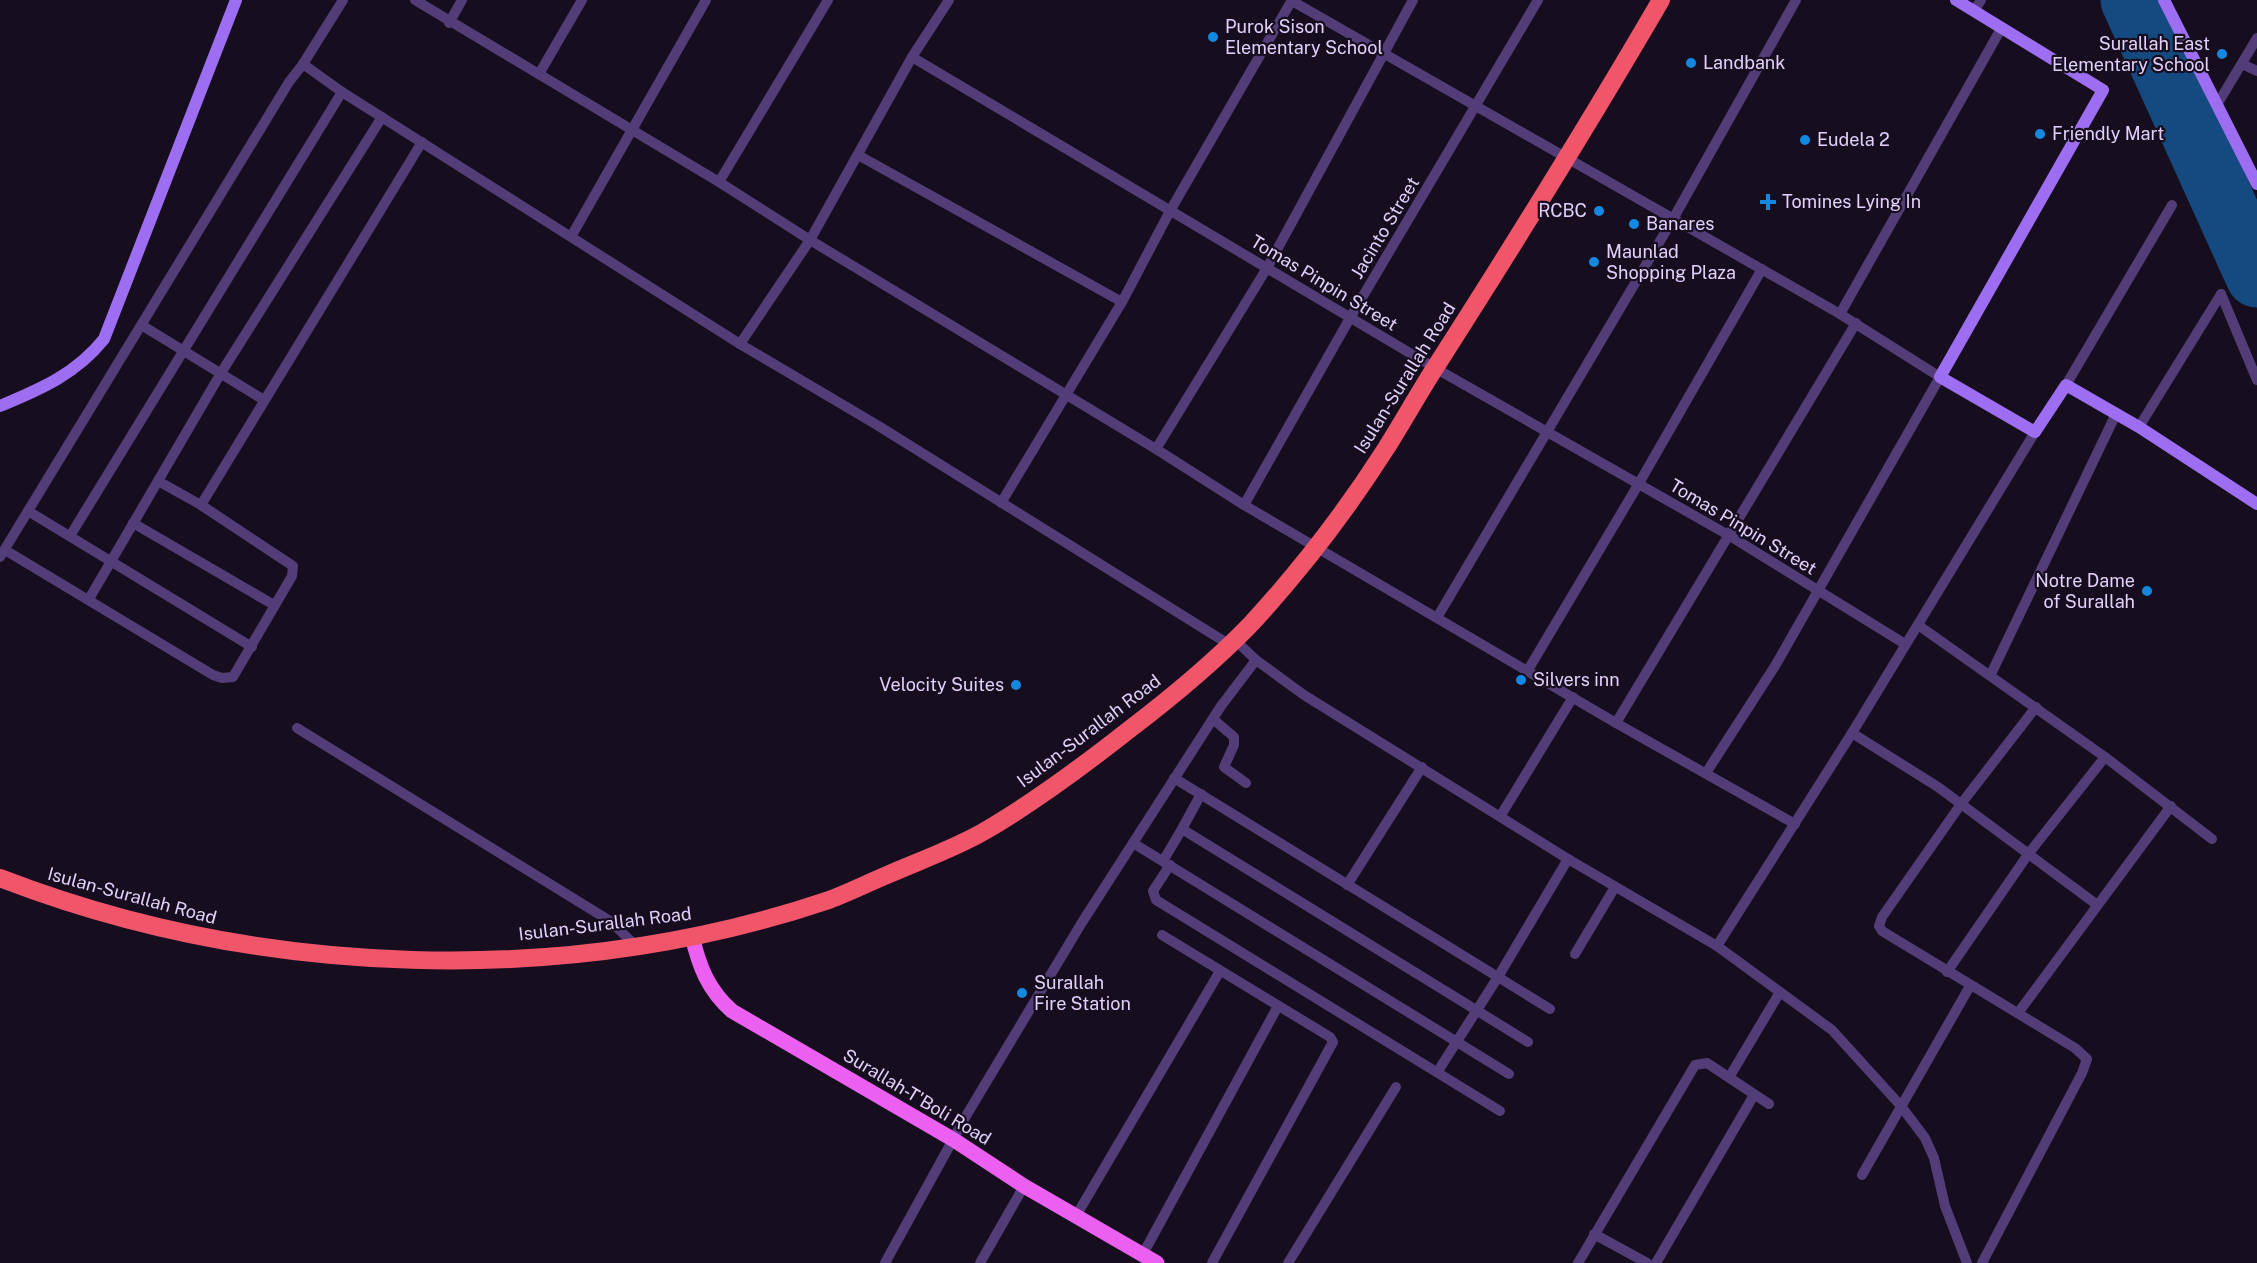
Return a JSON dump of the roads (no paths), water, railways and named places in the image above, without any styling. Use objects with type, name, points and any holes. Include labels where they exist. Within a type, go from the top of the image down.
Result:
[{"type":"highway","name":"Isulan-Surallah Road","points":[[0,878],[51,898],[205,938],[302,953],[386,959],[473,960],[635,945],[692,936],[831,899],[981,833],[1073,774],[1167,700],[1232,643],[1316,546],[1385,451],[1568,159],[1661,0]]},
{"type":"main road","name":"Surallah-T'Boli Road","points":[[692,936],[697,958],[709,986],[732,1011],[954,1140],[1024,1186],[1156,1263]]},
{"type":"street","points":[[0,406],[52,383],[70,372],[104,339],[236,0]]},
{"type":"street","points":[[158,481],[201,505],[293,566],[294,573],[233,676],[222,678],[89,599],[2,554],[143,326],[289,82],[343,0]]},
{"type":"street","points":[[415,0],[449,23],[719,182],[1244,505],[1438,616],[1616,723],[1796,824]]},
{"type":"street","points":[[449,23],[462,0]]},
{"type":"street","points":[[539,74],[582,0]]},
{"type":"street","points":[[572,235],[706,0]]},
{"type":"street","points":[[719,182],[828,0]]},
{"type":"street","points":[[740,344],[810,240],[912,57],[949,0]]},
{"type":"street","points":[[1156,449],[1267,268],[1413,0]]},
{"type":"street","name":"Jacinto Street","points":[[1244,505],[1350,318],[1539,0]]},
{"type":"street","points":[[1438,616],[1673,219],[1797,0]]},
{"type":"street","points":[[1706,772],[1775,666],[1819,591],[2103,90],[2002,27],[1977,5],[1956,0]]},
{"type":"street","points":[[2164,0],[2257,184]]},
{"type":"street","points":[[1001,503],[1122,302],[1170,211],[1292,1],[1856,323],[1940,377],[2035,432]]},
{"type":"street","points":[[1840,314],[2002,27]]},
{"type":"street","points":[[2218,103],[2257,38]]},
{"type":"street","name":"Tomas Pinpin Street","points":[[912,57],[1435,368],[1730,536],[1905,644]]},
{"type":"street","points":[[303,64],[342,92],[572,235],[740,344],[1232,643],[1304,695],[1501,815],[1568,859],[1717,946],[1832,1030],[1918,1127],[1934,1158],[1945,1206],[1967,1263]]},
{"type":"street","points":[[2242,64],[2257,71]]},
{"type":"street","points":[[2211,89],[2226,88]]},
{"type":"street","points":[[70,536],[342,92]]},
{"type":"street","points":[[89,599],[221,373],[382,117]]},
{"type":"street","points":[[201,505],[422,142]]},
{"type":"street","points":[[858,155],[1122,302]]},
{"type":"street","points":[[2244,158],[2257,164]]},
{"type":"street","points":[[1717,946],[1796,824],[2066,385],[2172,205]]},
{"type":"street","points":[[1528,670],[1762,269]]},
{"type":"street","points":[[2139,427],[2221,294],[2257,380]]},
{"type":"street","points":[[1616,723],[1856,323]]},
{"type":"street","points":[[143,326],[264,400]]},
{"type":"street","points":[[2066,385],[2139,427],[2257,504]]},
{"type":"street","points":[[1991,674],[2116,414]]},
{"type":"street","points":[[28,511],[252,647]]},
{"type":"street","points":[[133,523],[274,605]]},
{"type":"street","points":[[1918,625],[1991,674],[2106,757],[2212,839]]},
{"type":"street","points":[[885,1263],[1063,954],[1174,778],[1256,660]]},
{"type":"street","points":[[1501,815],[1573,698]]},
{"type":"street","points":[[1982,1263],[2087,1062],[2075,1048],[1947,972],[1882,931],[1880,926],[1882,917],[1961,804],[2036,707]]},
{"type":"street","points":[[1213,719],[1234,737],[1234,745],[1224,766],[1246,783]]},
{"type":"street","points":[[297,728],[610,921],[635,945]]},
{"type":"street","points":[[1852,733],[1961,804],[2096,904]]},
{"type":"street","points":[[1947,972],[2029,853],[2106,757]]},
{"type":"street","points":[[1347,885],[1422,767]]},
{"type":"street","points":[[1174,778],[1550,1009]]},
{"type":"street","points":[[1201,794],[1153,891],[1156,900],[1500,1111]]},
{"type":"street","points":[[2018,1013],[2096,904],[2171,806]]},
{"type":"street","points":[[1182,829],[1528,1042]]},
{"type":"street","points":[[1133,843],[1509,1074]]},
{"type":"street","points":[[1438,1071],[1478,1010],[1568,859]]},
{"type":"street","points":[[1575,954],[1615,887]]},
{"type":"street","points":[[1162,935],[1330,1037],[1333,1045],[1212,1263]]},
{"type":"street","points":[[1076,1216],[1220,971]]},
{"type":"street","points":[[1862,1175],[1970,986]]},
{"type":"street","points":[[1730,1076],[1780,992]]},
{"type":"street","points":[[1143,1254],[1278,1006]]},
{"type":"street","points":[[1578,1263],[1692,1067],[1698,1063],[1707,1063],[1730,1076],[1769,1104]]},
{"type":"street","points":[[1288,1263],[1396,1087]]},
{"type":"street","points":[[1656,1263],[1754,1095]]},
{"type":"street","points":[[980,1263],[1024,1186]]},
{"type":"street","points":[[1594,1234],[1647,1263]]},
{"type":"place","name":"Purok Sison Elementary School","points":[[1213,37]]},
{"type":"place","name":"Surallah East Elementary School","points":[[2222,54]]},
{"type":"place","name":"Landbank","points":[[1691,63]]},
{"type":"place","name":"Friendly Mart","points":[[2040,134]]},
{"type":"place","name":"Eudela 2","points":[[1805,140]]},
{"type":"place","name":"Tomines Lying In","points":[[1768,202]]},
{"type":"place","name":"RCBC","points":[[1599,211]]},
{"type":"place","name":"Banares","points":[[1634,224]]},
{"type":"place","name":"Maunlad Shopping Plaza","points":[[1594,262]]},
{"type":"place","name":"Notre Dame of Surallah","points":[[2147,591]]},
{"type":"place","name":"Silvers inn","points":[[1521,680]]},
{"type":"place","name":"Velocity Suites","points":[[1016,685]]},
{"type":"place","name":"Surallah Fire Station","points":[[1022,993]]}]
